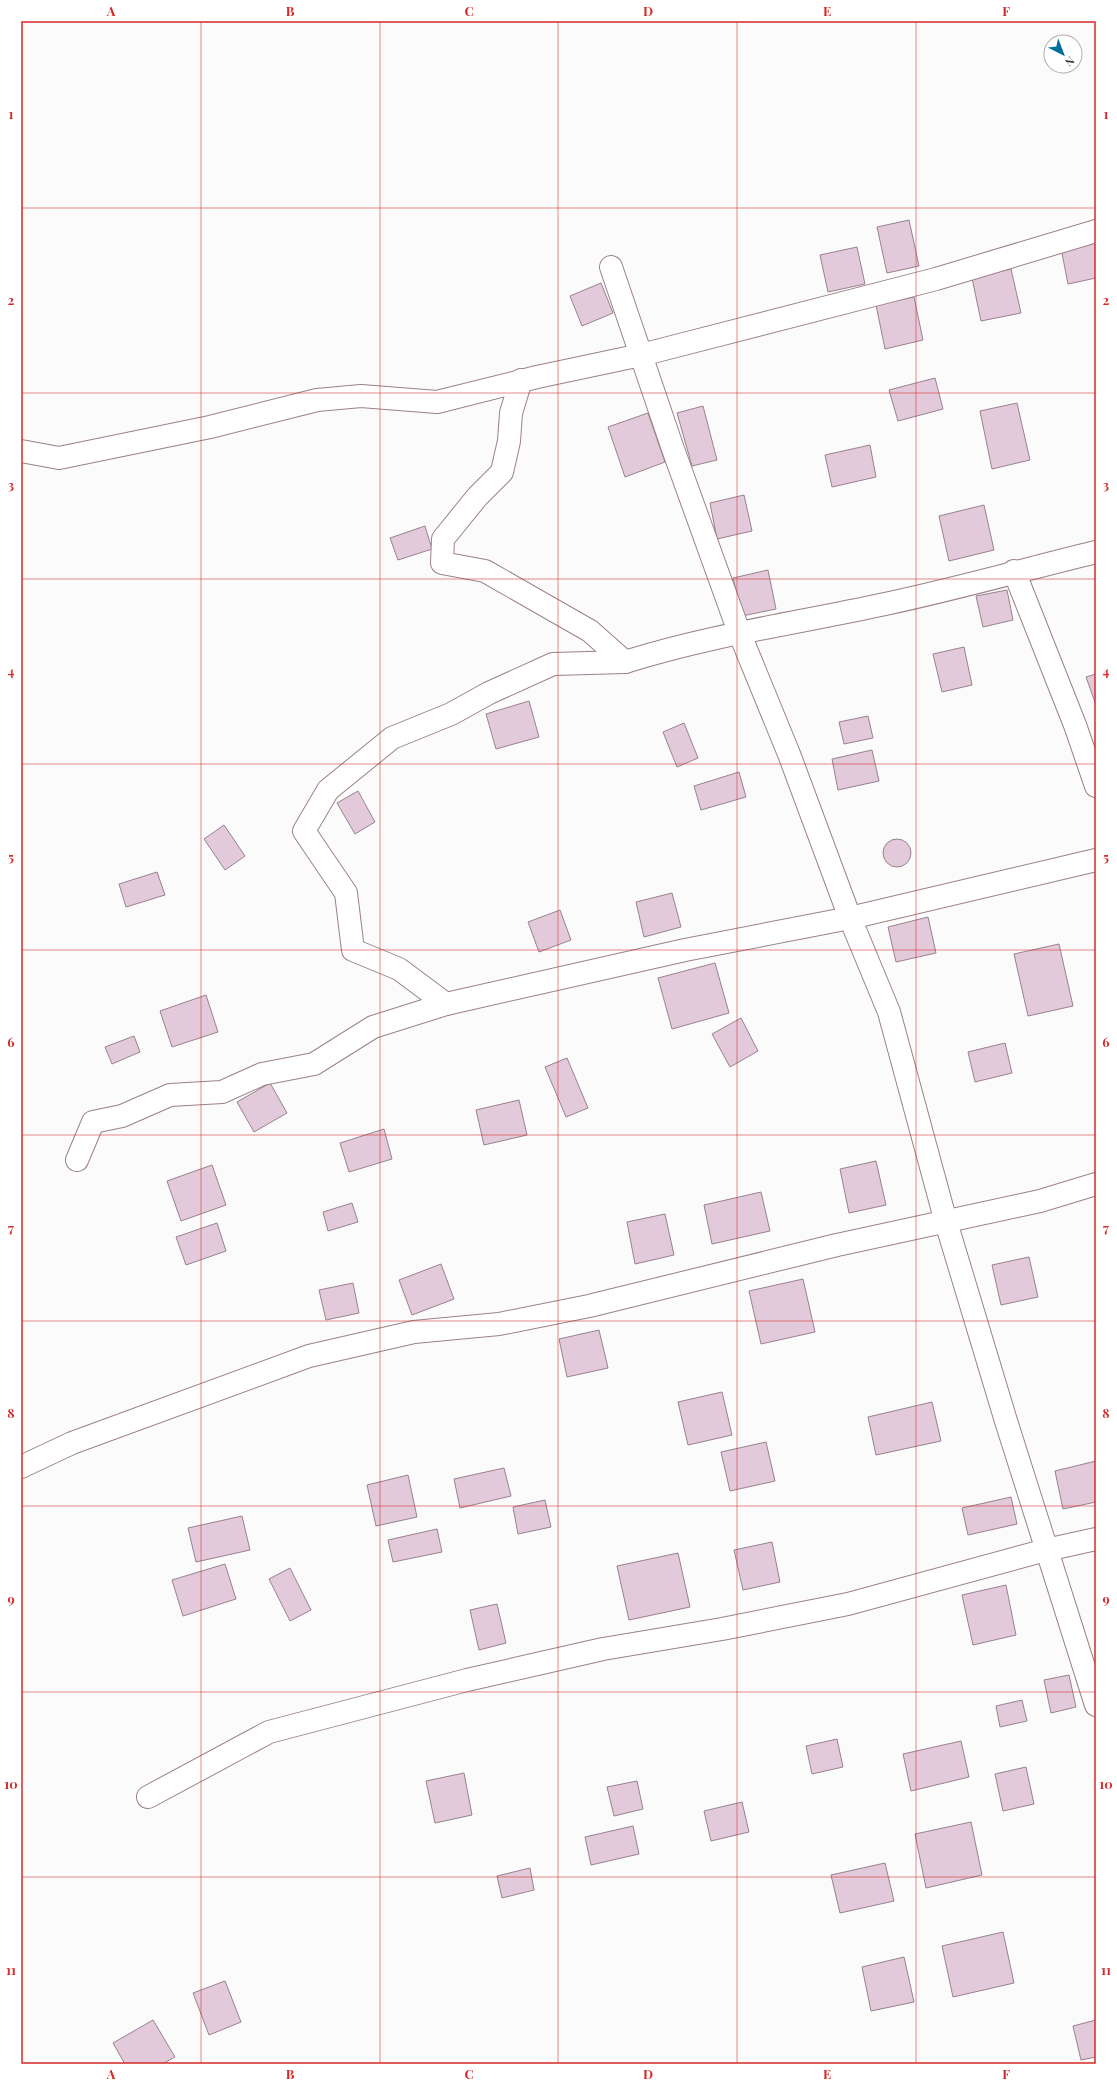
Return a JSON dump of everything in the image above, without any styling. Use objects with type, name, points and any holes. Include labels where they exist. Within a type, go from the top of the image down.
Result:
[{"type":"street","points":[[21,451],[58,458],[210,427],[317,400],[361,396],[437,402],[520,380],[641,355],[936,279],[1096,231]]},
{"type":"street","points":[[612,267],[641,355],[739,632],[789,754],[850,918],[889,1012],[946,1222],[1046,1550],[1096,1705]]},
{"type":"street","points":[[520,380],[511,414],[509,441],[502,472],[477,497],[443,539],[442,563],[485,571],[590,631],[625,662]]},
{"type":"street","points":[[446,1004],[399,969],[353,950],[346,893],[304,831],[328,790],[392,738],[451,714],[489,693],[553,664],[625,662],[664,650],[739,632],[886,604],[1014,571],[1096,552]]},
{"type":"street","points":[[1014,571],[1075,724],[1096,786]]},
{"type":"street","points":[[77,1160],[93,1122],[122,1116],[170,1095],[222,1092],[262,1074],[314,1064],[373,1027],[446,1004],[685,950],[850,918],[1096,860]]},
{"type":"street","points":[[21,1467],[72,1443],[308,1356],[414,1332],[499,1324],[589,1306],[837,1245],[1040,1201],[1096,1184]]},
{"type":"street","points":[[148,1797],[269,1732],[467,1680],[603,1649],[722,1629],[848,1604],[1046,1550],[1096,1539]]},
{"type":"building","points":[[909,220],[919,266],[887,273],[877,227]]},
{"type":"building","points":[[1096,240],[1096,278],[1068,284],[1061,248]]},
{"type":"building","points":[[857,247],[865,284],[828,292],[820,255]]},
{"type":"building","points":[[1011,269],[1021,313],[981,321],[972,278]]},
{"type":"building","points":[[601,283],[613,313],[582,326],[570,296]]},
{"type":"building","points":[[914,297],[923,340],[885,349],[876,305]]},
{"type":"building","points":[[935,378],[943,409],[898,421],[889,390]]},
{"type":"building","points":[[1017,403],[1030,460],[992,469],[980,411]]},
{"type":"building","points":[[703,406],[717,460],[692,466],[677,413]]},
{"type":"building","points":[[648,413],[665,462],[625,477],[608,427]]},
{"type":"building","points":[[870,445],[876,477],[832,487],[825,455]]},
{"type":"building","points":[[744,495],[752,531],[717,539],[710,503]]},
{"type":"building","points":[[984,505],[994,550],[949,561],[939,516]]},
{"type":"building","points":[[425,526],[432,549],[398,560],[390,538]]},
{"type":"building","points":[[768,570],[776,609],[742,616],[733,578]]},
{"type":"building","points":[[1007,590],[1013,620],[983,627],[976,596]]},
{"type":"building","points":[[964,647],[972,685],[942,692],[933,654]]},
{"type":"building","points":[[1096,674],[1096,705],[1086,677]]},
{"type":"building","points":[[529,701],[539,737],[496,749],[486,714]]},
{"type":"building","points":[[868,716],[873,738],[844,744],[839,722]]},
{"type":"building","points":[[684,723],[698,758],[677,767],[663,732]]},
{"type":"building","points":[[872,750],[879,781],[838,790],[832,759]]},
{"type":"building","points":[[739,772],[746,797],[701,810],[694,786]]},
{"type":"building","points":[[358,791],[375,822],[355,834],[337,803]]},
{"type":"building","points":[[224,825],[245,856],[225,870],[204,839]]},
{"type":"building","points":[[897,839],[907,843],[911,853],[907,863],[897,867],[887,863],[883,853],[887,843]]},
{"type":"building","points":[[157,872],[165,895],[126,907],[119,884]]},
{"type":"building","points":[[672,893],[681,927],[644,937],[636,902]]},
{"type":"building","points":[[560,910],[571,940],[539,952],[528,922]]},
{"type":"building","points":[[928,917],[936,953],[896,962],[888,927]]},
{"type":"building","points":[[1059,944],[1073,1006],[1028,1016],[1014,954]]},
{"type":"building","points":[[715,963],[729,1013],[672,1029],[658,978]]},
{"type":"building","points":[[206,995],[218,1032],[172,1047],[160,1011]]},
{"type":"building","points":[[741,1018],[758,1051],[730,1067],[712,1034]]},
{"type":"building","points":[[134,1036],[140,1052],[112,1064],[105,1047]]},
{"type":"building","points":[[1005,1043],[1012,1073],[975,1082],[968,1052]]},
{"type":"building","points":[[567,1058],[588,1108],[566,1117],[545,1067]]},
{"type":"building","points":[[270,1083],[287,1113],[254,1132],[237,1102]]},
{"type":"building","points":[[519,1100],[527,1135],[484,1145],[476,1110]]},
{"type":"building","points":[[384,1129],[392,1159],[349,1172],[340,1143]]},
{"type":"building","points":[[876,1161],[886,1205],[849,1213],[840,1169]]},
{"type":"building","points":[[212,1165],[226,1205],[181,1221],[167,1181]]},
{"type":"building","points":[[761,1192],[770,1231],[712,1244],[704,1205]]},
{"type":"building","points":[[352,1203],[358,1222],[328,1231],[323,1212]]},
{"type":"building","points":[[665,1214],[674,1255],[635,1264],[627,1222]]},
{"type":"building","points":[[217,1223],[226,1251],[186,1265],[176,1237]]},
{"type":"building","points":[[1029,1257],[1038,1297],[1001,1305],[992,1265]]},
{"type":"building","points":[[441,1264],[454,1299],[412,1315],[399,1280]]},
{"type":"building","points":[[803,1279],[815,1332],[761,1344],[749,1291]]},
{"type":"building","points":[[353,1283],[359,1313],[326,1320],[319,1290]]},
{"type":"building","points":[[599,1330],[608,1368],[567,1377],[559,1339]]},
{"type":"building","points":[[722,1392],[732,1435],[688,1445],[678,1402]]},
{"type":"building","points":[[932,1402],[941,1441],[876,1455],[868,1417]]},
{"type":"building","points":[[766,1442],[775,1481],[730,1491],[721,1452]]},
{"type":"building","points":[[1096,1461],[1096,1502],[1063,1509],[1055,1471]]},
{"type":"building","points":[[504,1468],[511,1496],[460,1508],[454,1479]]},
{"type":"building","points":[[408,1475],[417,1517],[376,1526],[367,1485]]},
{"type":"building","points":[[1011,1497],[1017,1524],[968,1535],[962,1508]]},
{"type":"building","points":[[545,1500],[551,1527],[518,1534],[513,1507]]},
{"type":"building","points":[[242,1516],[250,1550],[196,1562],[188,1528]]},
{"type":"building","points":[[437,1529],[442,1552],[393,1562],[388,1540]]},
{"type":"building","points":[[772,1542],[780,1582],[743,1590],[734,1550]]},
{"type":"building","points":[[678,1553],[690,1607],[629,1620],[617,1566]]},
{"type":"building","points":[[225,1564],[236,1599],[183,1616],[172,1580]]},
{"type":"building","points":[[290,1568],[311,1610],[290,1621],[269,1579]]},
{"type":"building","points":[[1006,1585],[1016,1635],[973,1645],[962,1595]]},
{"type":"building","points":[[497,1604],[506,1643],[479,1650],[470,1610]]},
{"type":"building","points":[[1069,1675],[1076,1707],[1051,1713],[1044,1680]]},
{"type":"building","points":[[1022,1700],[1027,1721],[1000,1727],[996,1706]]},
{"type":"building","points":[[837,1739],[843,1767],[812,1774],[806,1746]]},
{"type":"building","points":[[961,1741],[969,1777],[911,1791],[903,1754]]},
{"type":"building","points":[[1026,1767],[1034,1804],[1003,1811],[995,1774]]},
{"type":"building","points":[[464,1773],[472,1815],[435,1823],[426,1781]]},
{"type":"building","points":[[637,1781],[643,1809],[614,1816],[607,1787]]},
{"type":"building","points":[[742,1802],[749,1832],[711,1841],[704,1811]]},
{"type":"building","points":[[971,1822],[982,1875],[926,1888],[915,1834]]},
{"type":"building","points":[[633,1826],[639,1854],[591,1865],[585,1837]]},
{"type":"building","points":[[885,1863],[894,1901],[840,1913],[831,1875]]},
{"type":"building","points":[[530,1868],[534,1890],[502,1898],[497,1876]]},
{"type":"building","points":[[1003,1932],[1014,1983],[953,1997],[942,1946]]},
{"type":"building","points":[[904,1957],[914,2002],[871,2011],[862,1967]]},
{"type":"building","points":[[225,1981],[241,2022],[209,2035],[193,1993]]},
{"type":"building","points":[[153,2020],[175,2057],[162,2064],[125,2064],[113,2043]]},
{"type":"building","points":[[1096,2020],[1096,2057],[1081,2060],[1073,2026]]}]
